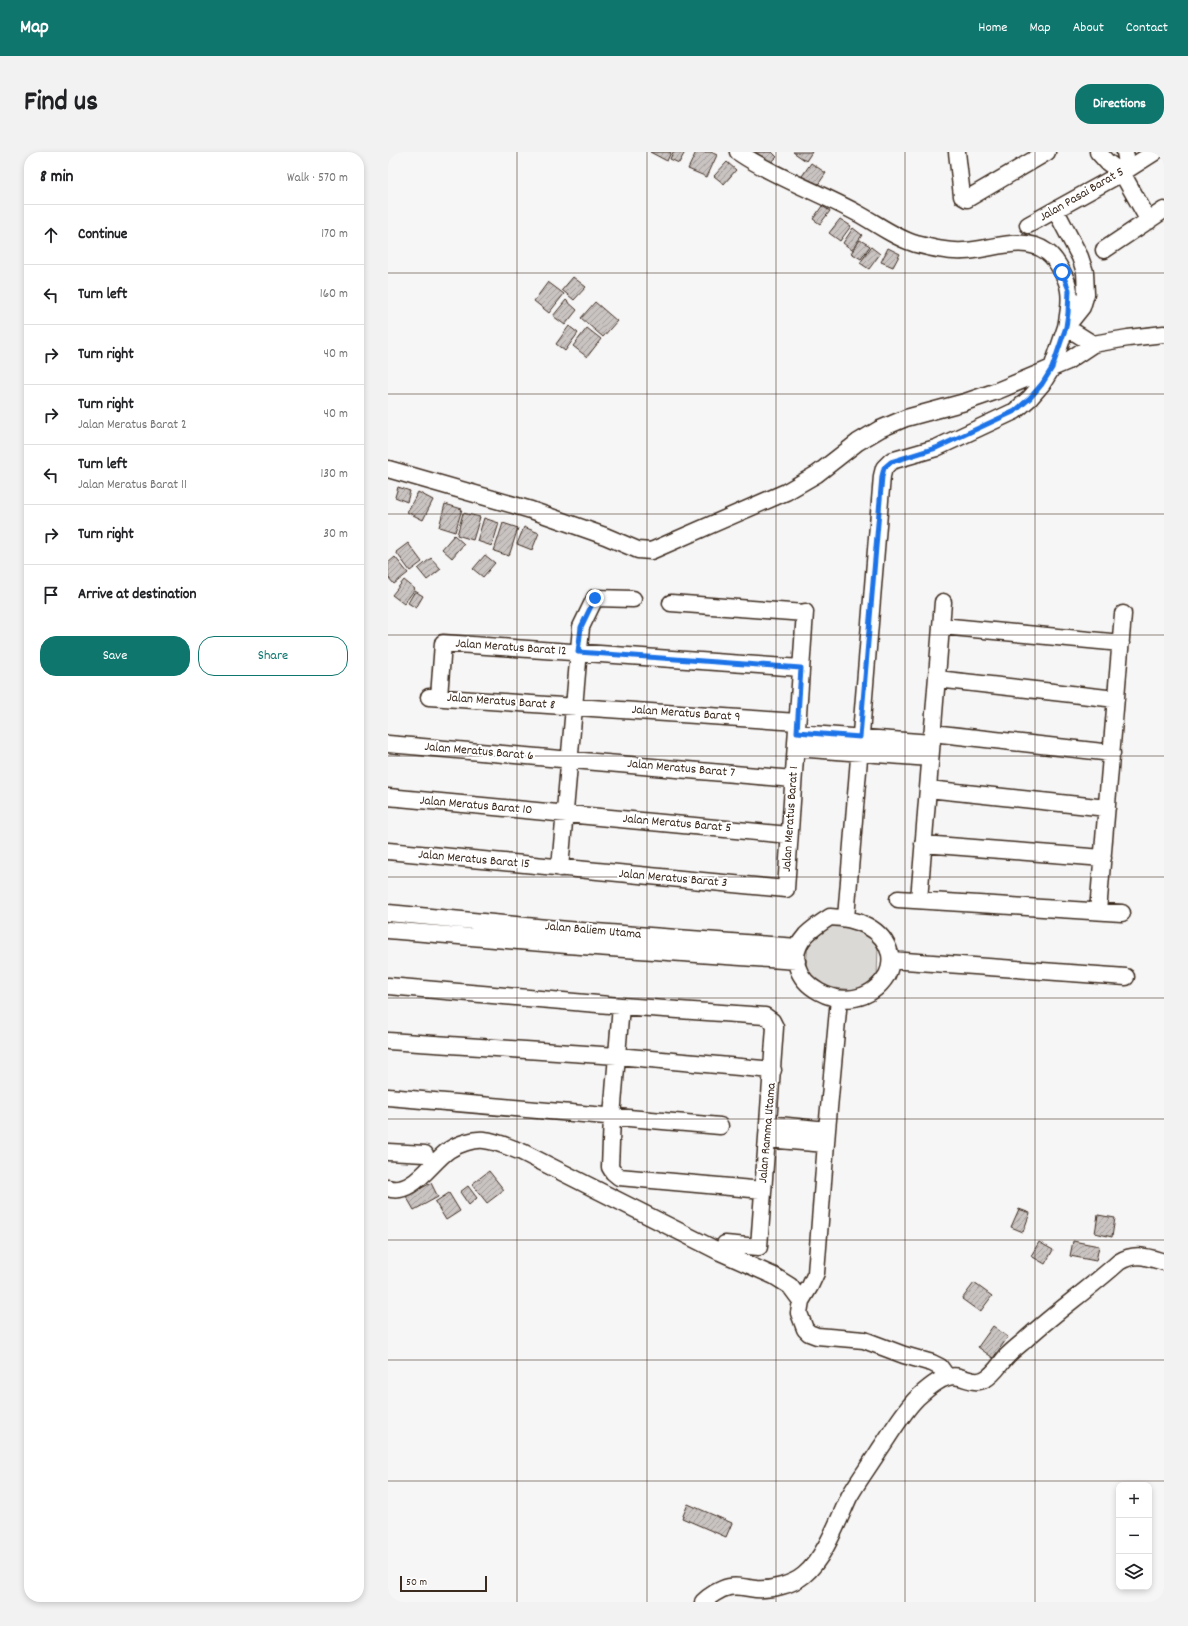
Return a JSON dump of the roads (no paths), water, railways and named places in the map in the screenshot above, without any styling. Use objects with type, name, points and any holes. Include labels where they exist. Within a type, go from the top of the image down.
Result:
[{"type":"street","points":[[738,152],[768,171],[831,200],[914,243],[950,250],[964,251],[1014,243],[1044,249],[1052,255],[1058,264],[1069,290],[1066,327],[1052,368],[1042,384],[1030,398],[1015,411],[936,448],[891,462],[884,468],[882,476],[846,918]]},
{"type":"street","points":[[957,152],[962,196],[967,199],[1047,152]]},
{"type":"street","points":[[1098,152],[1107,162],[1122,173],[1149,221]]},
{"type":"street","points":[[1122,173],[1127,163],[1125,152]]},
{"type":"street","name":"Jalan Pasai Barat 5","points":[[1028,225],[1056,211],[1155,152]]},
{"type":"street","points":[[1104,250],[1164,210]]},
{"type":"street","points":[[1056,211],[1080,257],[1086,281],[1086,294],[1082,307],[1066,327]]},
{"type":"street","points":[[1066,327],[1093,344]]},
{"type":"street","points":[[388,469],[531,510],[605,536],[638,550],[651,551],[786,492],[817,474],[858,442],[880,429],[917,414],[982,397],[1073,358],[1093,344],[1164,334]]},
{"type":"street","points":[[560,868],[581,627],[595,598],[632,598]]},
{"type":"street","points":[[919,900],[943,602]]},
{"type":"street","name":"Jalan Meratus Barat 1","points":[[671,603],[805,613],[786,889]]},
{"type":"street","points":[[1098,912],[1123,614]]},
{"type":"street","points":[[941,626],[1121,643]]},
{"type":"street","name":"Jalan Meratus Barat 12","points":[[434,697],[443,643],[801,668]]},
{"type":"street","points":[[937,679],[1116,699]]},
{"type":"street","name":"Jalan Meratus Barat 8","points":[[434,697],[574,707]]},
{"type":"street","name":"Jalan Meratus Barat 9","points":[[574,707],[796,734]]},
{"type":"street","points":[[796,734],[860,737],[931,745],[1112,753]]},
{"type":"street","points":[[796,734],[859,753],[931,745]]},
{"type":"street","name":"Jalan Meratus Barat 6","points":[[388,744],[569,760]]},
{"type":"street","name":"Jalan Meratus Barat 7","points":[[569,760],[793,779]]},
{"type":"street","points":[[928,789],[1107,808]]},
{"type":"street","name":"Jalan Meratus Barat 10","points":[[388,797],[564,814]]},
{"type":"street","name":"Jalan Meratus Barat 5","points":[[564,814],[789,835]]},
{"type":"street","points":[[924,844],[1103,858]]},
{"type":"street","name":"Jalan Meratus Barat 15","points":[[388,851],[560,868]]},
{"type":"street","name":"Jalan Meratus Barat 3","points":[[560,868],[786,889]]},
{"type":"street","points":[[898,899],[1122,913]]},
{"type":"street","name":"Jalan Baliem Utama","points":[[388,913],[798,954]]},
{"type":"street","points":[[830,917],[846,918],[854,920],[876,931],[887,945],[891,960],[888,974],[876,988],[861,997],[839,999],[824,995],[811,987],[801,976],[798,954],[806,935],[825,920],[830,917]]},
{"type":"street","name":"Jalan Baliem Utama","points":[[388,930],[567,945],[798,954]]},
{"type":"street","points":[[891,960],[1126,977]]},
{"type":"street","points":[[388,986],[621,1006],[612,1117],[610,1166],[613,1172],[619,1177],[763,1190]]},
{"type":"street","points":[[839,999],[826,1137],[816,1273],[801,1301],[799,1313],[801,1321],[809,1333],[822,1337],[864,1340],[904,1355],[932,1363],[940,1367],[946,1378]]},
{"type":"street","name":"Jalan Ramma Utama","points":[[621,1006],[765,1016],[772,1021],[775,1027],[759,1247],[725,1244]]},
{"type":"street","points":[[388,1041],[617,1056],[773,1070]]},
{"type":"street","points":[[388,1097],[720,1126]]},
{"type":"street","points":[[768,1131],[826,1137]]},
{"type":"street","points":[[388,1188],[395,1191],[406,1188],[448,1151],[456,1146],[484,1140],[501,1144],[522,1152],[720,1252],[774,1276],[790,1286],[801,1301]]},
{"type":"street","points":[[388,1152],[425,1154]]},
{"type":"street","points":[[703,1602],[728,1587],[741,1586],[766,1589],[792,1582],[804,1576],[812,1568],[827,1544],[850,1496],[905,1411],[918,1398],[938,1382],[946,1378],[958,1377],[968,1381],[981,1381],[986,1379],[1008,1356],[1043,1324],[1074,1300],[1118,1262],[1125,1258],[1135,1255],[1148,1256],[1164,1262]]}]
